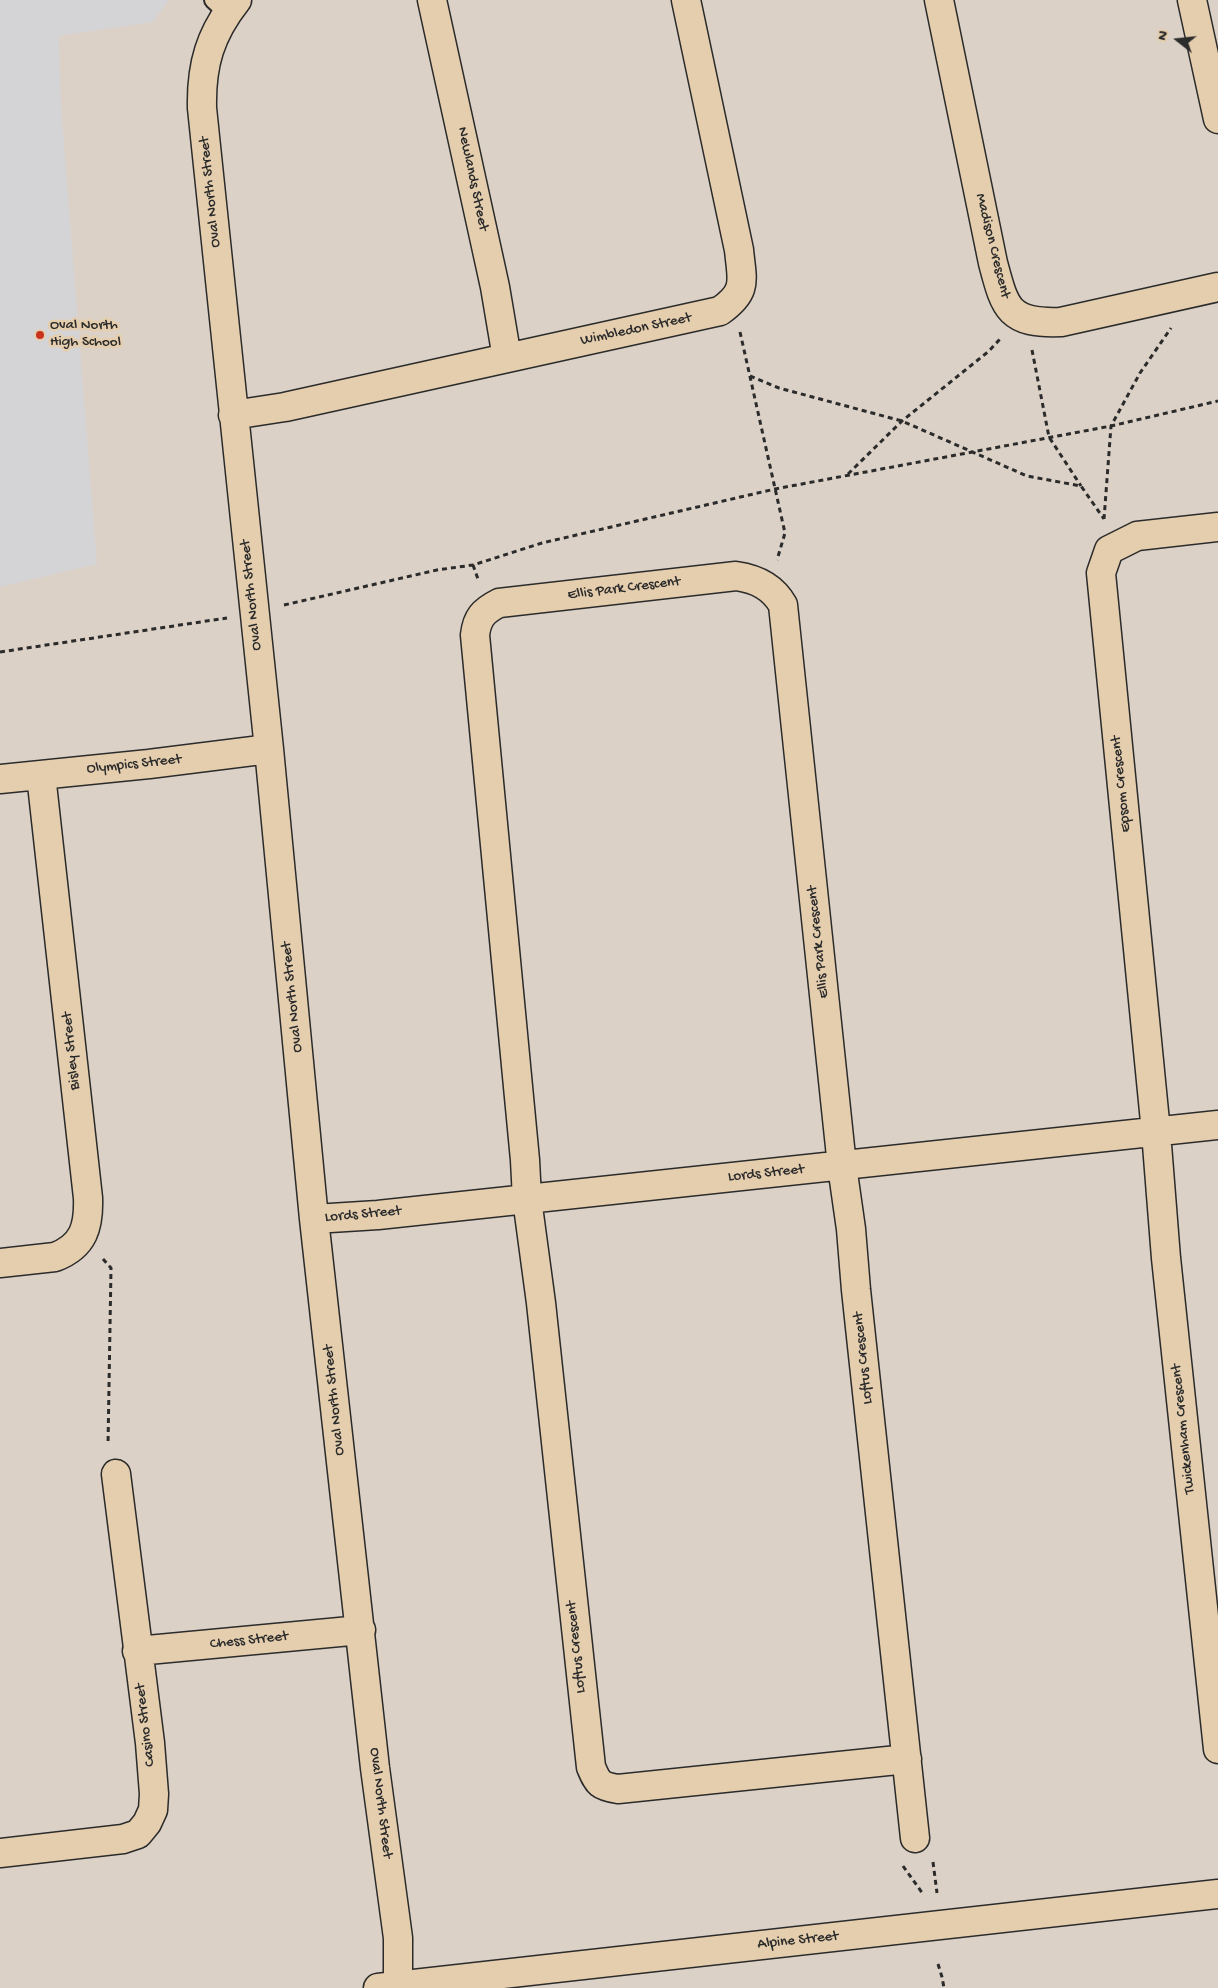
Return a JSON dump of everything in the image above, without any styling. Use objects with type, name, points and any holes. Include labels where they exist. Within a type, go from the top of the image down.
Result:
[{"type":"street","name":"Newlands Street","points":[[432,0],[496,287],[507,358]]},
{"type":"street","points":[[686,0],[739,250],[742,286],[734,302]]},
{"type":"street","name":"Madison Crescent","points":[[939,0],[993,263],[1002,297],[1008,307],[1020,318]]},
{"type":"street","points":[[1192,0],[1218,119]]},
{"type":"street","name":"Oval North Street","points":[[226,4],[205,59],[202,90],[233,415],[269,748],[314,1219],[375,1768],[398,1938],[391,1987]]},
{"type":"street","points":[[1020,318],[1038,322],[1061,322],[1218,287]]},
{"type":"street","name":"Wimbledon Street","points":[[233,415],[285,407],[720,311],[734,302]]},
{"type":"street","points":[[1108,550],[1137,536],[1218,527]]},
{"type":"street","name":"Epsom Crescent","points":[[1108,550],[1101,574],[1156,1132]]},
{"type":"street","name":"Ellis Park Crescent","points":[[527,1199],[525,1160],[475,635],[480,615],[498,603],[736,576],[769,587],[784,606],[842,1166]]},
{"type":"street","name":"Olympics Street","points":[[0,779],[269,748]]},
{"type":"street","name":"Bisley Street","points":[[0,1263],[55,1257],[63,1254],[77,1244],[88,1219],[86,1178],[41,775]]},
{"type":"street","name":"Lords Street","points":[[314,1219],[378,1215],[1218,1125]]},
{"type":"street","name":"Twickenham Crescent","points":[[1156,1132],[1166,1258],[1217,1733]]},
{"type":"street","name":"Loftus Crescent","points":[[842,1166],[851,1229],[907,1759],[923,1846]]},
{"type":"street","name":"Loftus Crescent","points":[[527,1199],[542,1313],[587,1738],[591,1767],[596,1779],[603,1786],[618,1789],[907,1759]]},
{"type":"street","name":"Casino Street","points":[[0,1853],[123,1839],[138,1834],[147,1823],[152,1810],[154,1794],[150,1743],[112,1462]]},
{"type":"street","name":"Chess Street","points":[[137,1652],[361,1630]]},
{"type":"street","name":"Alpine Street","points":[[391,1987],[1218,1894]]},
{"type":"path","points":[[1108,550],[1104,520],[1111,426],[1140,372],[1177,320],[1182,295]]},
{"type":"path","points":[[734,302],[785,533],[769,587]]},
{"type":"path","points":[[846,476],[902,421],[989,351],[1020,318],[1034,358],[1048,437],[1104,520]]},
{"type":"path","points":[[750,376],[779,388],[902,421],[975,451],[1027,476],[1081,486]]},
{"type":"path","points":[[0,652],[254,614],[437,570],[473,564],[542,542],[775,489],[1111,426],[1218,401]]},
{"type":"path","points":[[97,1253],[111,1268],[112,1462]]},
{"type":"path","points":[[923,1846],[937,1893]]},
{"type":"path","points":[[938,1964],[944,1988]]},
{"type":"shaded area","name":"Oval North High School","points":[[0,0],[169,0],[153,22],[59,36],[61,106],[97,564],[0,587]]},
{"type":"place","name":"Oval North High School","points":[[40,335]]}]
